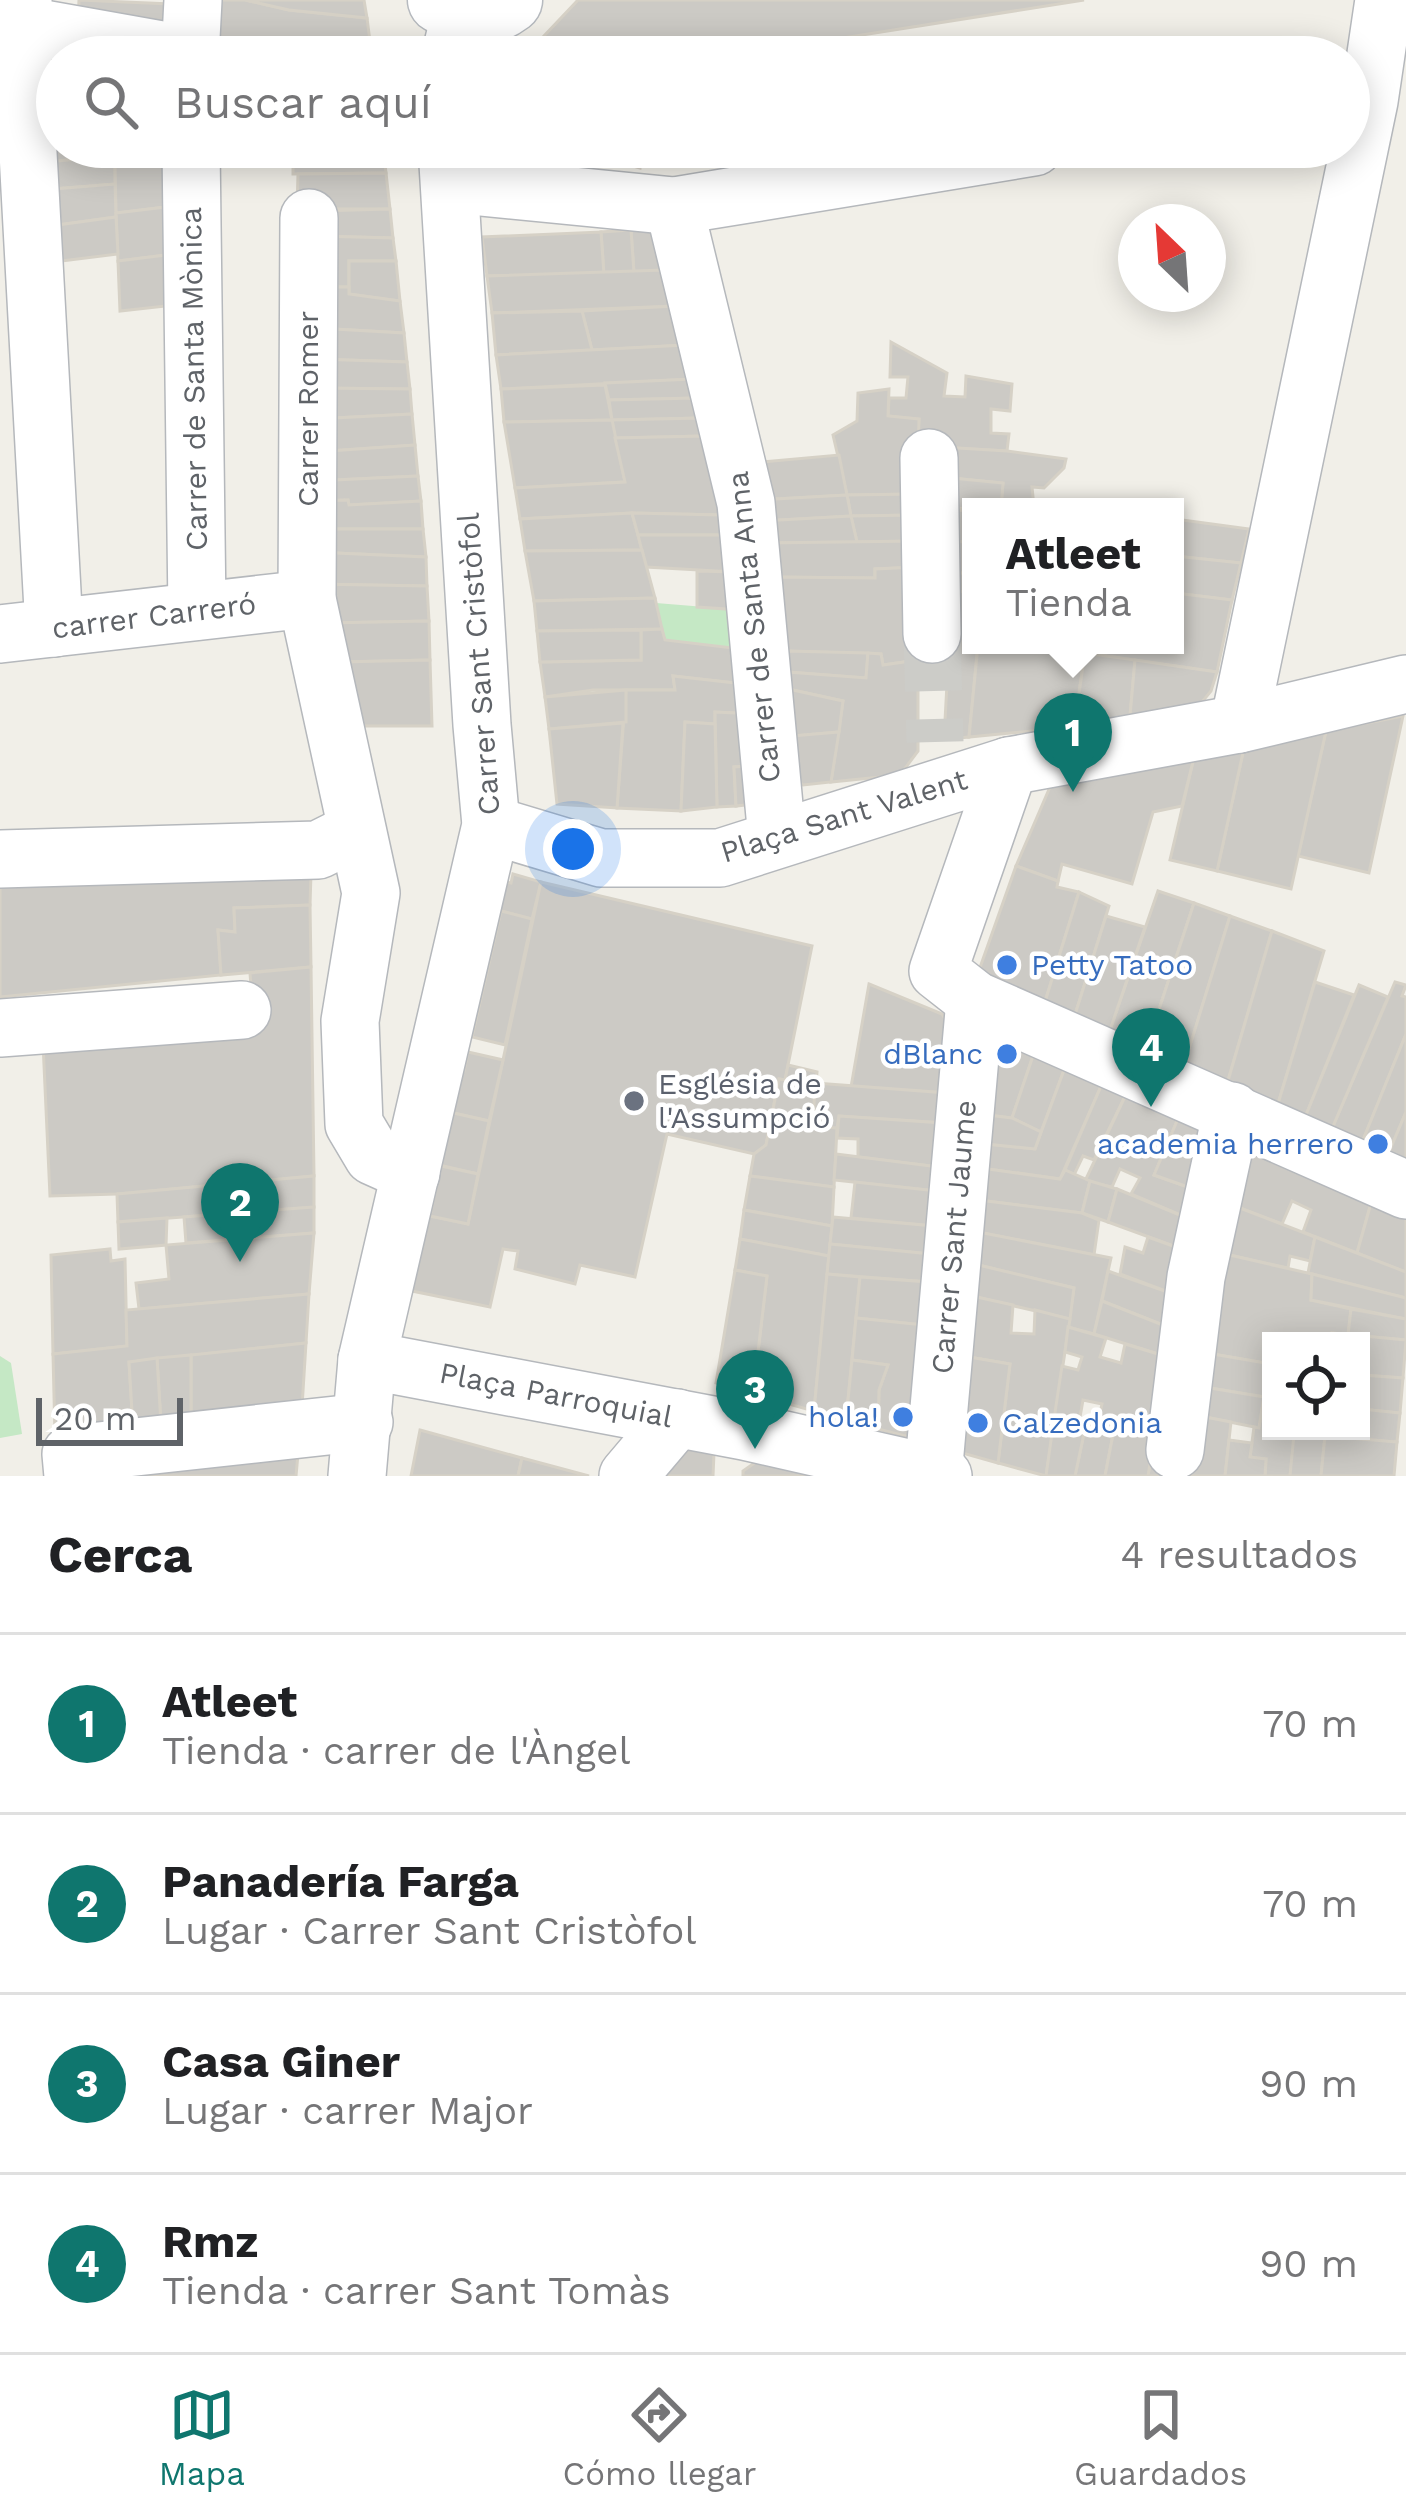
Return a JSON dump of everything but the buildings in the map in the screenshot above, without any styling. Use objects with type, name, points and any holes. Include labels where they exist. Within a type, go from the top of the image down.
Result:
[{"type":"street","points":[[1375,101],[1384,0]]},
{"type":"street","points":[[27,631],[15,17],[182,36]]},
{"type":"street","name":"Carrer de Santa Mònica","points":[[191,168],[197,611]]},
{"type":"street","name":"Carrer Sant Cristòfol","points":[[361,1449],[367,1360],[491,825],[448,168]]},
{"type":"street","points":[[465,168],[674,206],[906,168]]},
{"type":"street","points":[[1239,724],[1360,168]]},
{"type":"street","name":"Carrer de Santa Anna","points":[[674,206],[746,503],[777,838]]},
{"type":"street","name":"Carrer Romer","points":[[308,599],[309,218]]},
{"type":"street","points":[[929,458],[932,634]]},
{"type":"street","points":[[308,599],[371,893],[350,1021],[354,1124],[373,1156],[411,1173]]},
{"type":"street","name":"carrer Carreró","points":[[27,631],[308,599]]},
{"type":"street","points":[[1009,766],[1239,724],[1406,684]]},
{"type":"street","name":"Plaça Sant Valent","points":[[491,825],[601,858],[720,858],[777,838],[935,765],[1009,766],[938,971],[975,1000]]},
{"type":"street","points":[[0,859],[318,850],[356,831]]},
{"type":"street","points":[[975,1000],[1406,1190]]},
{"type":"street","name":"Carrer Sant Jaume","points":[[936,1475],[975,1000]]},
{"type":"street","points":[[0,1028],[242,1010]]},
{"type":"street","points":[[1175,1450],[1196,1277],[1231,1112]]},
{"type":"street","name":"Plaça Parroquial","points":[[367,1360],[720,1438],[936,1475]]},
{"type":"street","points":[[628,1476],[720,1438]]},
{"type":"street","points":[[73,1476],[71,1454],[361,1449]]},
{"type":"green space","points":[[656,603],[742,610],[750,650],[665,640]]},
{"type":"green space","points":[[0,1356],[11,1363],[22,1434],[0,1438]]},
{"type":"tunnel","points":[[932,634],[935,742]]},
{"type":"place","name":"Atleet","points":[[1073,792]]},
{"type":"place","name":"Petty Tatoo","points":[[1007,965]]},
{"type":"place","name":"dBlanc","points":[[1007,1054]]},
{"type":"place","name":"Església de l'Assumpció","points":[[634,1101]]},
{"type":"place","name":"Rmz","points":[[1151,1107]]},
{"type":"place","name":"academia herrero","points":[[1378,1144]]},
{"type":"place","name":"Panadería Farga","points":[[240,1262]]},
{"type":"place","name":"hola!","points":[[903,1417]]},
{"type":"place","name":"Calzedonia","points":[[978,1423]]},
{"type":"place","name":"Casa Giner","points":[[755,1449]]}]
